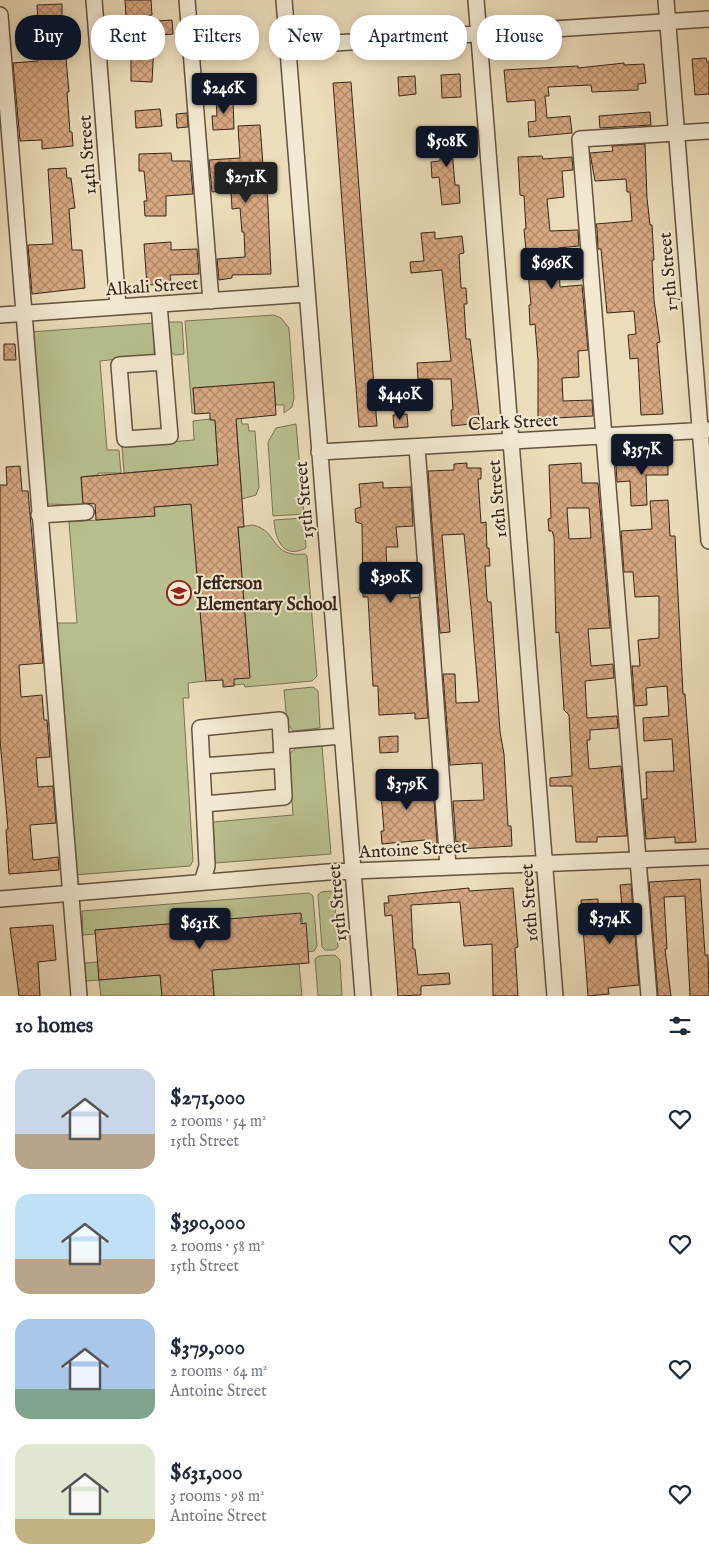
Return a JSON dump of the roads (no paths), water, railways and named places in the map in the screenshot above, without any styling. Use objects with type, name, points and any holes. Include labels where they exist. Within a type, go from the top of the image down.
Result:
[{"type":"street","name":"14th Street","points":[[94,0],[118,307]]},
{"type":"street","points":[[187,0],[211,301]]},
{"type":"street","name":"15th Street","points":[[284,0],[285,15]]},
{"type":"street","name":"16th Street","points":[[476,0],[477,15]]},
{"type":"street","name":"17th Street","points":[[666,0],[676,133],[704,430],[709,541]]},
{"type":"street","points":[[0,15],[79,996]]},
{"type":"street","points":[[562,29],[709,19]]},
{"type":"street","points":[[340,43],[477,34]]},
{"type":"street","name":"15th Street","points":[[289,60],[363,996]]},
{"type":"street","name":"16th Street","points":[[481,60],[555,996]]},
{"type":"street","points":[[649,996],[580,139],[709,131]]},
{"type":"street","name":"Alkali Street","points":[[0,315],[307,294]]},
{"type":"street","points":[[159,304],[164,362],[170,436],[125,439],[119,365],[164,362]]},
{"type":"street","name":"Clark Street","points":[[319,452],[704,430]]},
{"type":"street","points":[[417,447],[448,866]]},
{"type":"street","points":[[39,515],[86,512]]},
{"type":"street","points":[[202,882],[207,866],[200,728],[280,720],[284,797],[204,804]]},
{"type":"street","points":[[281,741],[342,736]]},
{"type":"street","points":[[202,766],[282,760]]},
{"type":"street","name":"Antoine Street","points":[[0,899],[353,871],[709,857]]},
{"type":"place","name":"Jefferson Elementary School","points":[[179,593]]}]
